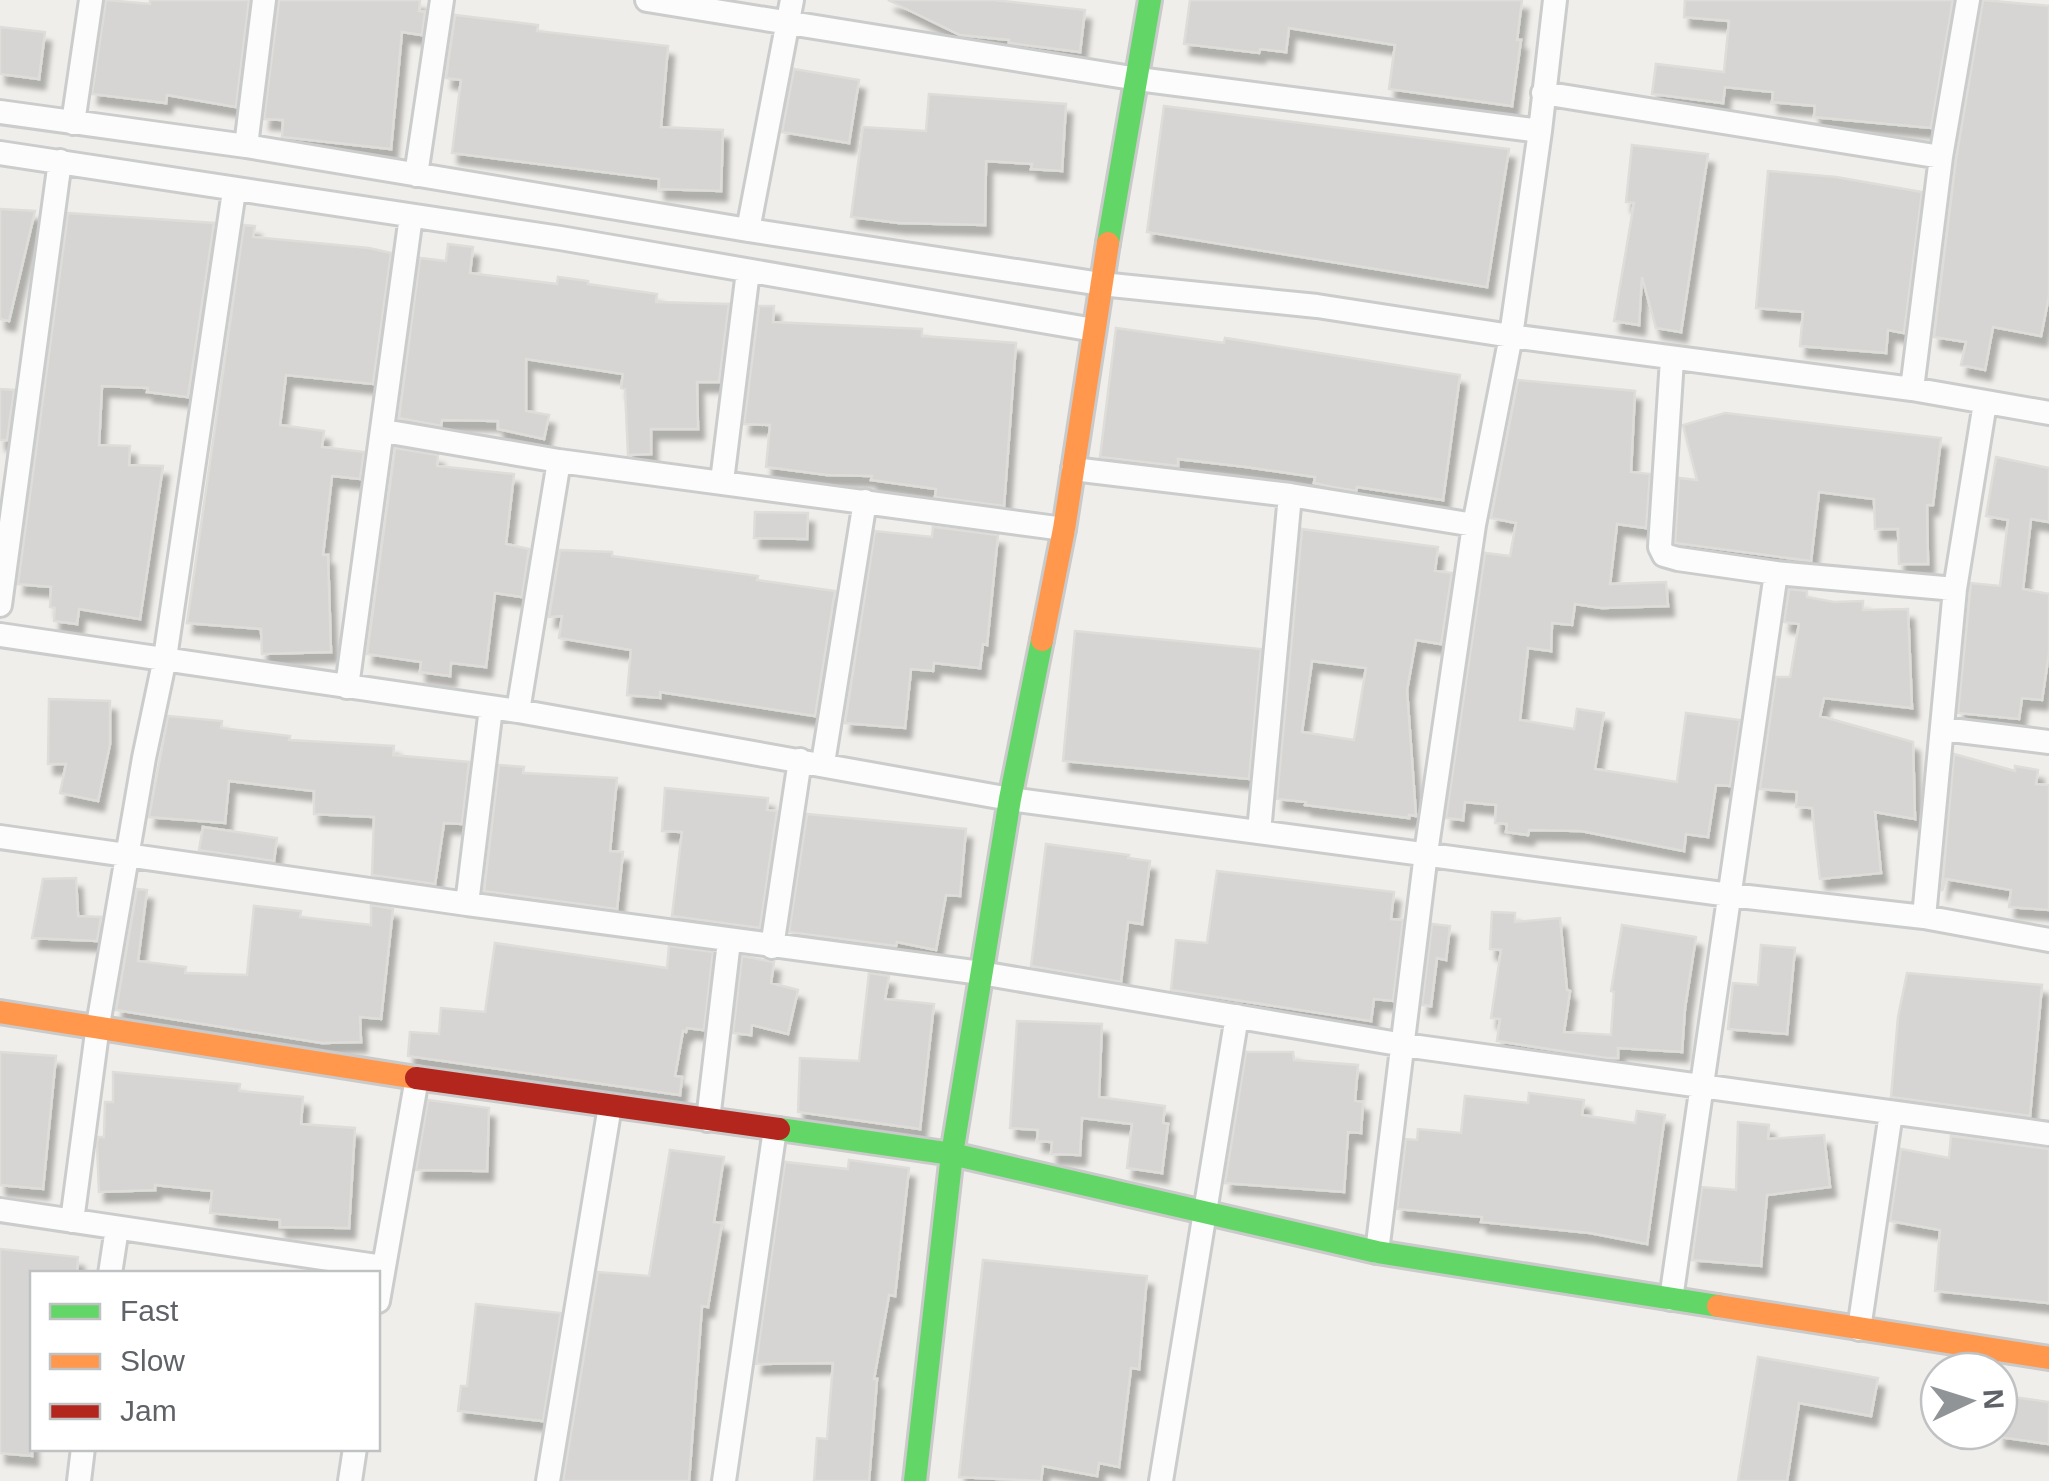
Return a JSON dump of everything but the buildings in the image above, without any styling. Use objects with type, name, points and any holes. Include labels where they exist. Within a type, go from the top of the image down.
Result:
[{"type":"street","points":[[74,123],[91,0]]},
{"type":"street","points":[[246,146],[264,0]]},
{"type":"street","points":[[416,175],[442,0]]},
{"type":"street","points":[[646,0],[1138,79],[1540,132]]},
{"type":"street","points":[[748,230],[792,0]]},
{"type":"street","points":[[916,1481],[952,1154],[1010,799],[1064,529],[1150,0]]},
{"type":"street","points":[[1377,1252],[1426,853],[1474,525],[1510,336],[1555,0]]},
{"type":"street","points":[[1912,389],[1941,157],[1968,0]]},
{"type":"street","points":[[1543,94],[1941,157]]},
{"type":"street","points":[[0,112],[246,146],[748,230],[1102,284],[1317,306],[1510,336],[1912,389],[2049,412]]},
{"type":"street","points":[[0,153],[411,216],[1094,330]]},
{"type":"street","points":[[0,605],[60,161]]},
{"type":"street","points":[[72,1221],[98,1026],[165,658],[234,191]]},
{"type":"street","points":[[347,687],[411,216]]},
{"type":"street","points":[[722,481],[748,271]]},
{"type":"street","points":[[1672,358],[1660,546],[1664,555],[1776,573],[1954,589]]},
{"type":"street","points":[[1924,918],[1954,589],[1985,402]]},
{"type":"street","points":[[384,430],[558,461],[1064,529]]},
{"type":"street","points":[[518,712],[558,461]]},
{"type":"street","points":[[1073,469],[1290,495],[1474,525]]},
{"type":"street","points":[[1259,832],[1290,495]]},
{"type":"street","points":[[772,947],[865,502]]},
{"type":"street","points":[[1670,1298],[1776,573]]},
{"type":"street","points":[[0,636],[518,712],[1010,799],[1924,918],[2049,940]]},
{"type":"street","points":[[467,904],[492,708]]},
{"type":"street","points":[[1943,730],[2049,742]]},
{"type":"street","points":[[0,836],[772,947],[981,973],[1404,1045],[2049,1134]]},
{"type":"street","points":[[708,1120],[730,941]]},
{"type":"street","points":[[0,1012],[417,1078],[952,1154],[1377,1252],[2049,1358]]},
{"type":"street","points":[[1161,1481],[1237,1016]]},
{"type":"street","points":[[380,1284],[417,1078]]},
{"type":"street","points":[[548,1481],[610,1106]]},
{"type":"street","points":[[1859,1328],[1891,1113]]},
{"type":"street","points":[[724,1481],[775,1129]]},
{"type":"street","points":[[0,1210],[382,1268]]},
{"type":"street","points":[[110,1271],[116,1228]]},
{"type":"street","points":[[78,1481],[83,1451]]},
{"type":"street","points":[[350,1481],[355,1451]]},
{"type":"traffic: fast","points":[[1108,243],[1150,0]]},
{"type":"traffic: fast","points":[[915,1481],[952,1154],[1010,799],[1042,640]]},
{"type":"traffic: fast","points":[[779,1129],[952,1154],[1377,1252],[1718,1306]]},
{"type":"traffic: slow","points":[[1042,640],[1064,529],[1108,243]]},
{"type":"traffic: slow","points":[[0,1012],[416,1078]]},
{"type":"traffic: slow","points":[[1718,1306],[2049,1358]]},
{"type":"traffic: jam","points":[[416,1078],[779,1129]]}]
